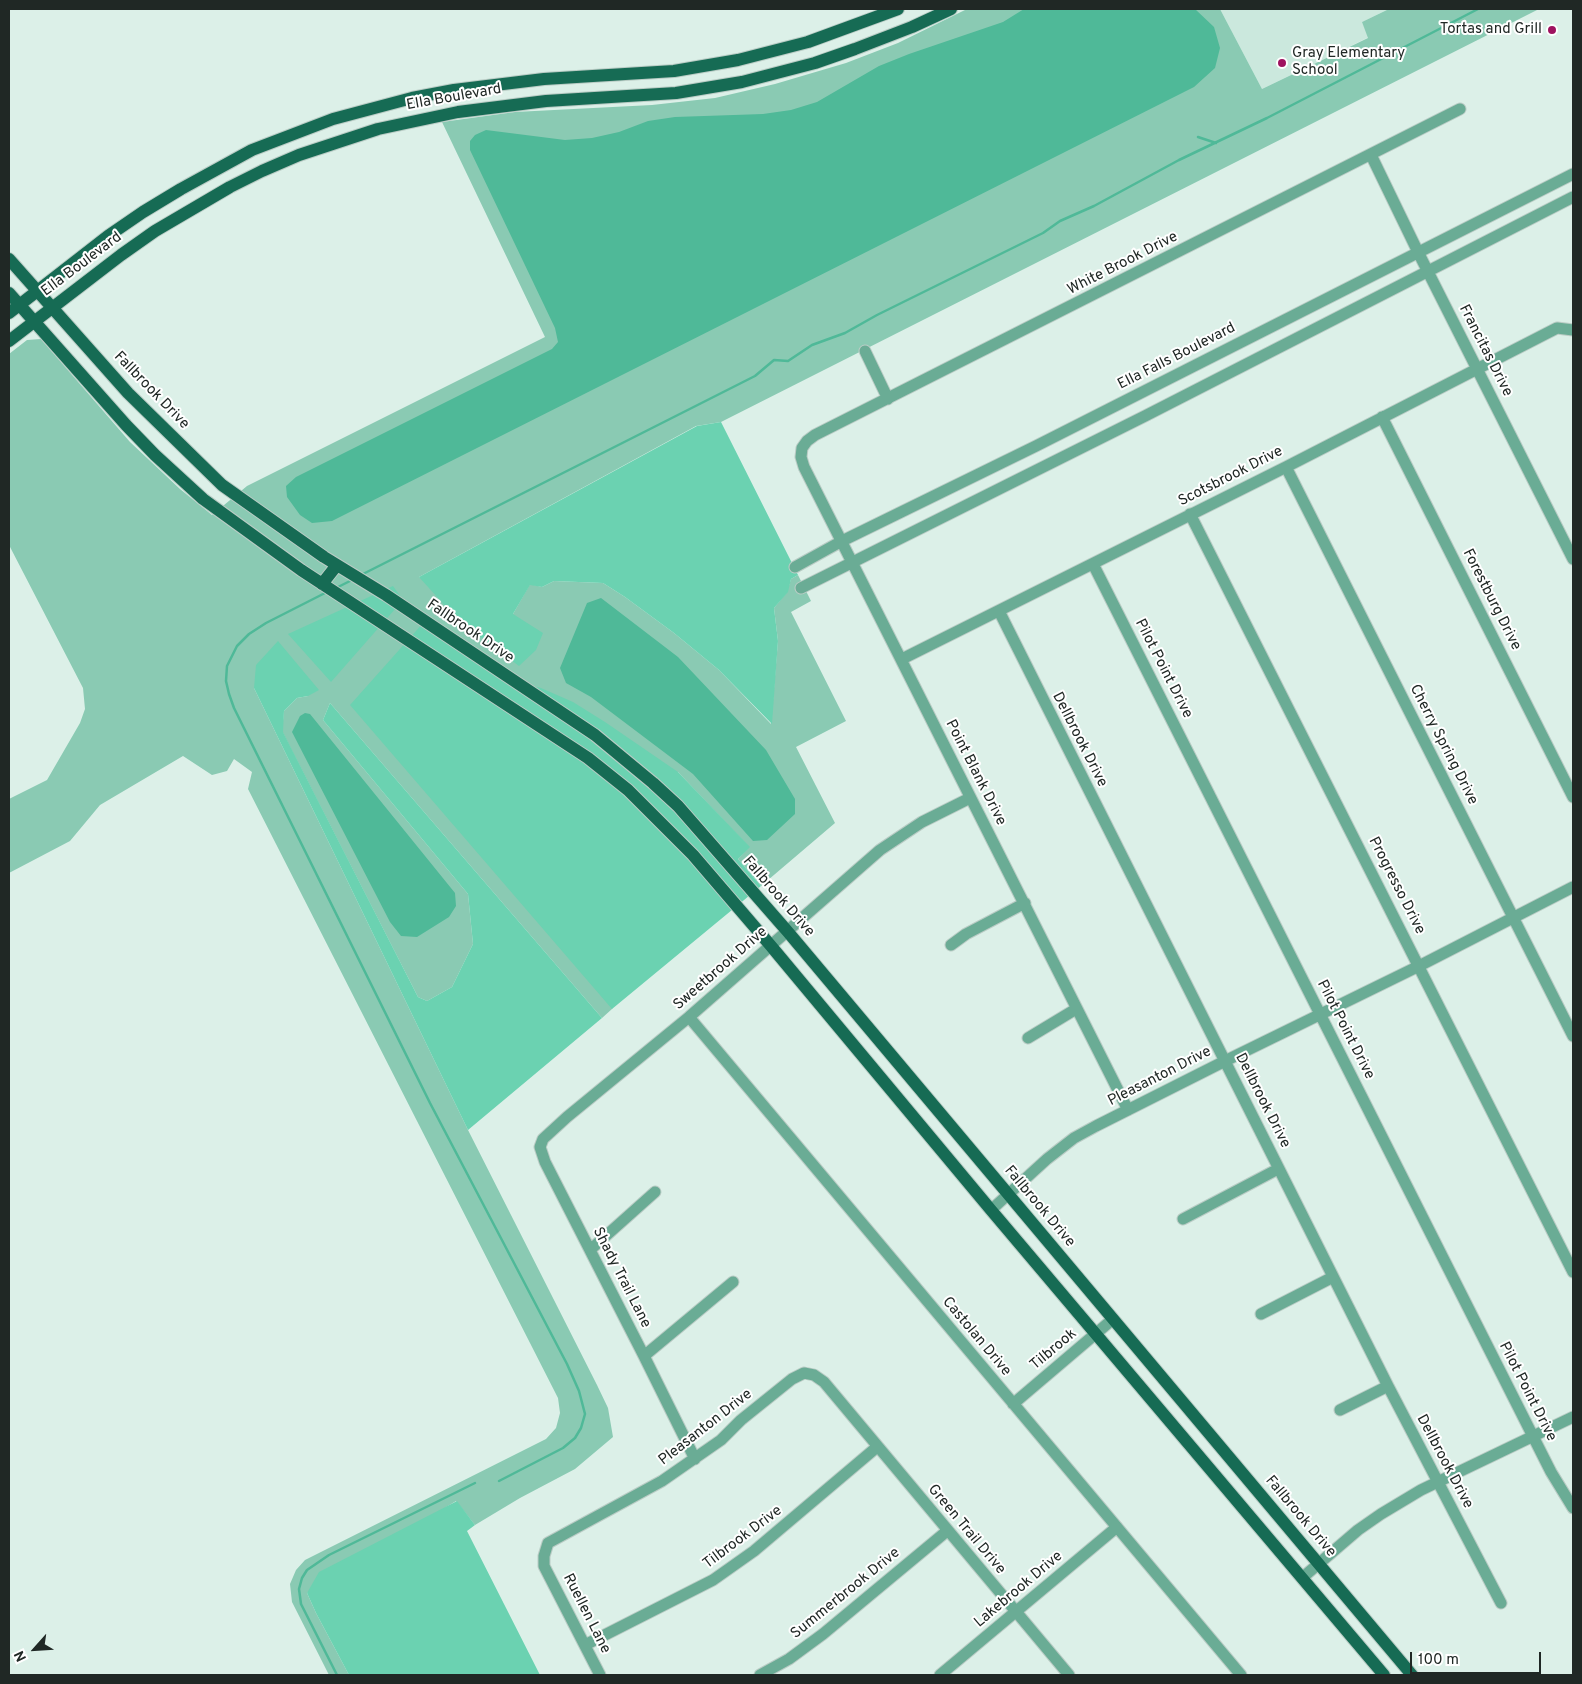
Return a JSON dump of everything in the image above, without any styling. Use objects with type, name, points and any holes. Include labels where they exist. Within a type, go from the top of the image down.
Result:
[{"type":"main road","name":"Ella Boulevard","points":[[9,313],[108,236],[143,212],[219,167],[268,144],[333,120],[372,108],[454,90],[544,79],[674,71],[705,67],[774,51],[848,28],[898,9]]},
{"type":"main road","name":"Ella Boulevard","points":[[9,341],[155,231],[230,187],[277,164],[332,144],[416,120],[458,112],[546,102],[708,89],[779,73],[856,49],[952,9]]},
{"type":"main road","points":[[848,28],[856,49]]},
{"type":"main road","points":[[454,90],[458,112]]},
{"type":"main road","points":[[268,144],[277,164]]},
{"type":"main road","name":"Fallbrook Drive","points":[[9,259],[128,393],[222,485],[324,557],[386,595],[595,735],[642,773],[678,806],[788,932],[1412,1675]]},
{"type":"main road","points":[[9,293],[126,425],[155,455],[211,504],[301,570],[588,758],[628,790],[693,855],[1384,1675]]},
{"type":"main road","points":[[188,485],[203,468]]},
{"type":"main road","points":[[322,584],[337,565]]},
{"type":"main road","points":[[628,790],[642,773]]},
{"type":"main road","points":[[867,1062],[884,1047]]},
{"type":"main road","points":[[1201,1459],[1218,1445]]},
{"type":"street","name":"White Brook Drive","points":[[802,448],[815,435],[1460,109]]},
{"type":"street","name":"Francitas Drive","points":[[1372,155],[1418,252],[1573,559]]},
{"type":"street","name":"Ella Falls Boulevard","points":[[795,567],[1573,174]]},
{"type":"street","points":[[801,588],[1573,197]]},
{"type":"street","name":"Scotsbrook Drive","points":[[902,660],[1557,328],[1573,330]]},
{"type":"street","points":[[865,352],[888,399]]},
{"type":"street","points":[[1205,360],[1215,380]]},
{"type":"street","name":"Forestburg Drive","points":[[1382,416],[1573,796]]},
{"type":"street","points":[[1036,446],[1045,466]]},
{"type":"street","name":"Point Blank Drive","points":[[802,448],[804,468],[1128,1110]]},
{"type":"street","name":"Cherry Spring Drive","points":[[1286,467],[1573,1036]]},
{"type":"street","name":"Progresso Drive","points":[[1190,514],[1573,1272]]},
{"type":"street","name":"Pilot Point Drive","points":[[1094,564],[1532,1436],[1573,1508]]},
{"type":"street","name":"Dellbrook Drive","points":[[999,611],[1278,1169],[1388,1386],[1501,1602]]},
{"type":"street","name":"Sweetbrook Drive","points":[[567,1116],[689,1017],[880,850],[922,822],[970,798]]},
{"type":"street","name":"Pleasanton Drive","points":[[991,1210],[1047,1159],[1074,1138],[1573,887]]},
{"type":"street","points":[[951,945],[966,934],[1025,903]]},
{"type":"street","points":[[1028,1038],[1076,1009]]},
{"type":"street","name":"Castolan Drive","points":[[689,1017],[1241,1675]]},
{"type":"street","name":"Shady Trail Lane","points":[[567,1116],[542,1139],[540,1147],[545,1162],[695,1459]]},
{"type":"street","points":[[1183,1219],[1278,1169]]},
{"type":"street","points":[[590,1250],[655,1192]]},
{"type":"street","points":[[1261,1314],[1333,1277]]},
{"type":"street","points":[[644,1356],[732,1282]]},
{"type":"street","name":"Tilbrook","points":[[1013,1404],[1113,1319]]},
{"type":"street","name":"Pleasanton Drive","points":[[544,1566],[544,1556],[548,1543],[662,1482],[721,1440],[741,1420],[792,1379],[804,1373],[814,1375],[824,1382],[841,1403]]},
{"type":"street","points":[[1340,1410],[1388,1386]]},
{"type":"street","name":"Green Trail Drive","points":[[841,1403],[1069,1675]]},
{"type":"street","points":[[1302,1578],[1358,1530],[1381,1514],[1438,1483],[1573,1416]]},
{"type":"street","name":"Tilbrook Drive","points":[[585,1645],[713,1580],[754,1551],[878,1448]]},
{"type":"street","name":"Lakebrook Drive","points":[[940,1675],[1117,1527]]},
{"type":"street","name":"Summerbrook Drive","points":[[760,1675],[789,1659],[823,1634],[948,1531]]},
{"type":"street","name":"Ruellen Lane","points":[[544,1566],[600,1675]]},
{"type":"shaded area","points":[[967,9],[1220,9],[1262,89],[1368,38],[1362,22],[1389,9],[1539,9],[721,422],[696,426],[419,577],[513,614],[530,584],[542,587],[554,581],[603,583],[674,633],[719,670],[771,724],[778,641],[774,608],[787,592],[791,579],[798,575],[811,601],[791,612],[846,721],[796,747],[835,823],[761,886],[738,859],[749,847],[678,772],[612,1009],[602,1018],[330,703],[323,720],[468,894],[473,944],[452,987],[427,1001],[418,997],[282,731],[284,711],[297,698],[308,696],[254,688],[468,1130],[597,1385],[608,1408],[613,1437],[575,1469],[520,1498],[475,1525],[456,1501],[307,1593],[349,1675],[329,1675],[292,1602],[290,1584],[296,1570],[305,1560],[546,1439],[556,1428],[560,1413],[558,1398],[248,789],[252,772],[234,759],[227,771],[212,775],[183,756],[100,805],[70,841],[9,873],[9,799],[47,780],[80,723],[85,709],[83,688],[9,545],[9,354],[27,340],[41,339],[130,442],[180,489],[212,515],[247,486],[545,337],[442,122],[515,112],[652,105],[715,98],[775,84],[846,63],[898,43]]},
{"type":"shaded area","points":[[1024,9],[1195,9],[1214,27],[1220,48],[1215,68],[1194,87],[332,521],[312,523],[300,515],[287,497],[286,486],[296,477],[552,349],[558,342],[555,328],[470,150],[470,141],[475,135],[486,130],[565,140],[592,138],[619,132],[648,121],[675,117],[763,114],[791,110],[817,102],[879,66],[1003,22]]},
{"type":"shaded area","name":"Gray Elementary School","points":[[1220,9],[1389,9],[1362,22],[1369,37],[1262,89]]},
{"type":"shaded area","points":[[721,422],[798,575],[791,579],[788,592],[774,608],[778,641],[772,724],[719,670],[674,633],[603,583],[554,581],[542,587],[530,585],[513,614],[543,633],[536,650],[519,666],[457,619],[419,577],[697,426]]},
{"type":"shaded area","points":[[393,586],[403,600],[331,682],[288,634]]},
{"type":"shaded area","points":[[601,598],[678,657],[766,750],[795,799],[795,814],[767,840],[753,841],[693,774],[591,697],[566,683],[560,668],[587,603]]},
{"type":"shaded area","points":[[424,622],[504,679],[541,688],[573,702],[678,772],[750,847],[738,859],[761,886],[612,1009],[350,705]]},
{"type":"shaded area","points":[[278,641],[319,690],[308,696],[297,698],[284,711],[283,732],[418,997],[427,1001],[452,987],[473,944],[468,894],[323,720],[330,703],[602,1018],[468,1130],[254,688],[256,665]]},
{"type":"shaded area","points":[[305,713],[310,714],[455,893],[456,906],[449,917],[417,937],[401,936],[390,922],[292,732],[300,716]]},
{"type":"shaded area","points":[[457,1501],[475,1525],[467,1531],[540,1675],[349,1675],[307,1593],[319,1572]]},
{"type":"waterway","points":[[361,575],[755,376],[774,360],[788,361],[812,345],[845,333],[877,315],[1043,233],[1060,221],[1094,206],[1179,160],[1267,118],[1478,9]]},
{"type":"waterway","points":[[1198,137],[1216,143]]},
{"type":"waterway","points":[[336,588],[354,579]]},
{"type":"waterway","points":[[327,592],[266,623],[249,634],[237,646],[227,666],[226,681],[234,708],[430,1103],[567,1364],[579,1391],[585,1414],[581,1428],[575,1438],[563,1448],[499,1481]]},
{"type":"waterway","points":[[337,1675],[301,1604],[299,1589],[302,1578],[307,1570],[329,1555],[475,1483]]},
{"type":"place","name":"Tortas and Grill","points":[[1552,30]]},
{"type":"place","name":"Gray Elementary School","points":[[1282,63]]}]
